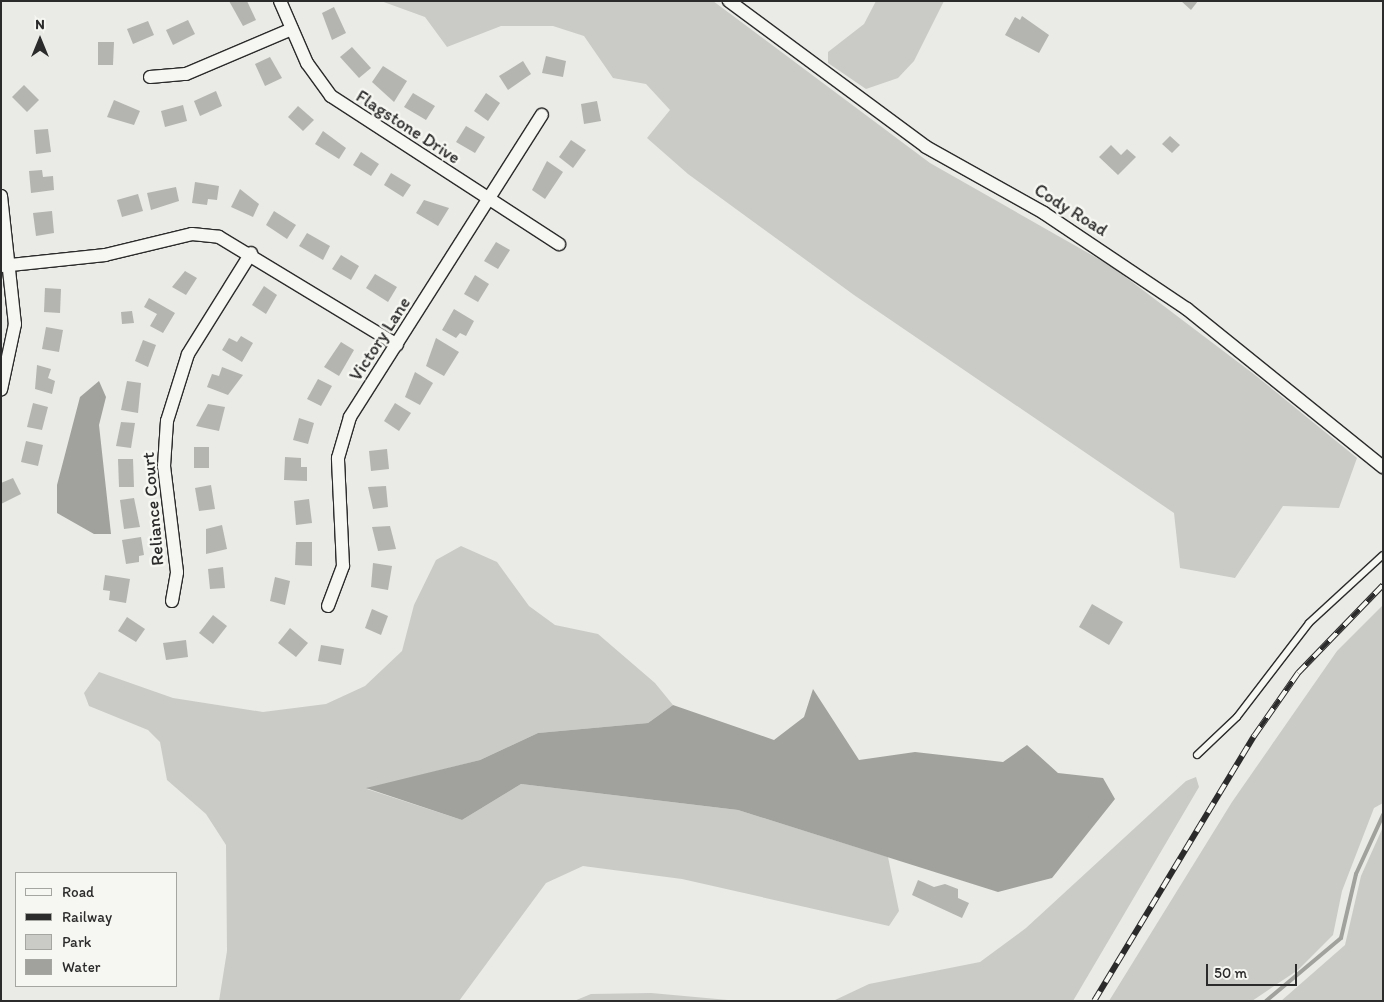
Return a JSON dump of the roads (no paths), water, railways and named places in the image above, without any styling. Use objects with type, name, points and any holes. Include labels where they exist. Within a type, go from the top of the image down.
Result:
[{"type":"street","name":"Flagstone Drive","points":[[280,1],[315,77],[331,96],[559,244]]},
{"type":"street","name":"Cody Road","points":[[729,1],[926,147],[1044,213],[1187,309],[1383,467]]},
{"type":"street","points":[[150,78],[186,74],[292,29]]},
{"type":"street","name":"Victory Lane","points":[[328,606],[343,566],[338,458],[342,438],[397,345],[542,115]]},
{"type":"street","points":[[1,196],[5,265],[15,324],[1,390]]},
{"type":"street","points":[[5,265],[105,255],[192,234],[219,237],[251,253],[397,345]]},
{"type":"street","name":"Reliance Court","points":[[172,602],[177,572],[164,466],[168,422],[188,354],[251,253]]},
{"type":"lane","points":[[1197,755],[1237,717],[1309,623],[1383,555]]},
{"type":"water","points":[[99,381],[106,397],[99,425],[111,534],[94,534],[57,513],[57,485],[80,397]]},
{"type":"water","points":[[813,689],[859,760],[915,752],[1003,762],[1027,745],[1058,773],[1103,778],[1115,799],[1052,878],[998,892],[738,810],[521,784],[462,820],[366,788],[480,760],[538,733],[648,723],[673,705],[774,740],[804,717]]},
{"type":"waterway","points":[[1266,1001],[1341,938],[1356,874],[1383,815]]},
{"type":"railway","points":[[1094,1001],[1254,736],[1298,673],[1383,585]]}]
